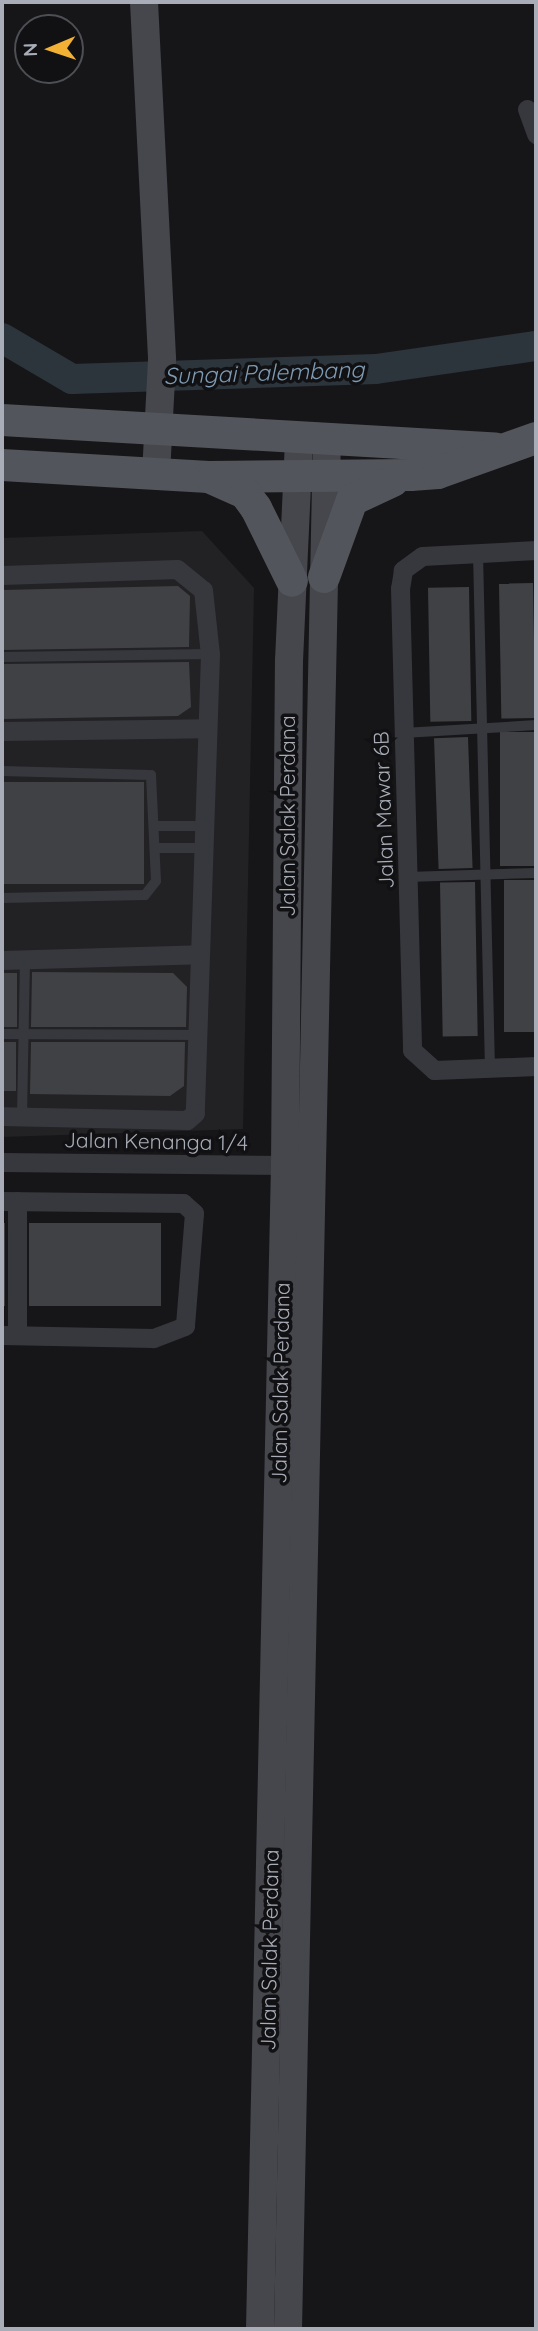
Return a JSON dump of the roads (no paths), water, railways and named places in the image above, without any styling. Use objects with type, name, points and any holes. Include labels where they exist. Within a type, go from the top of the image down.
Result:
[{"type":"main road","points":[[2,420],[153,433],[496,448]]},
{"type":"main road","points":[[2,465],[209,477],[411,475],[438,473],[496,448],[536,438]]},
{"type":"main road","points":[[324,577],[352,500],[411,475]]},
{"type":"main road","points":[[209,477],[250,500],[292,581]]},
{"type":"street","points":[[144,2],[157,368],[150,475]]},
{"type":"street","points":[[527,109],[536,134]]},
{"type":"street","name":"Jalan Salak Perdana","points":[[260,2329],[270,1827],[324,577],[312,477],[313,438]]},
{"type":"street","name":"Jalan Salak Perdana","points":[[290,2324],[299,1826],[292,581],[312,477]]},
{"type":"street","points":[[478,553],[536,550]]},
{"type":"street","name":"Jalan Mawar 6B","points":[[478,553],[422,556],[403,569],[407,877],[412,1050],[434,1070],[490,1069]]},
{"type":"street","points":[[2,575],[177,569],[192,579],[209,609],[210,654],[199,954],[200,1097],[187,1121],[2,1116]]},
{"type":"street","points":[[2,731],[206,729]]},
{"type":"street","points":[[2,960],[199,954]]},
{"type":"street","points":[[490,1069],[536,1066]]},
{"type":"street","name":"Jalan Kenanga 1/4","points":[[2,1162],[297,1165]]},
{"type":"street","points":[[9,1201],[183,1203],[194,1213],[185,1326],[153,1338],[9,1335],[9,1201]]},
{"type":"street","points":[[270,1827],[299,1826]]},
{"type":"lane","points":[[478,553],[490,1069]]},
{"type":"lane","points":[[2,657],[210,654]]},
{"type":"lane","points":[[404,733],[536,725]]},
{"type":"lane","points":[[2,771],[143,771],[156,784],[156,881],[145,895],[2,898]]},
{"type":"lane","points":[[156,826],[204,826]]},
{"type":"lane","points":[[156,848],[203,848]]},
{"type":"lane","points":[[407,877],[536,873]]},
{"type":"lane","points":[[22,1116],[25,959]]},
{"type":"lane","points":[[2,1034],[200,1035]]},
{"type":"waterway","name":"Sungai Palembang","points":[[2,338],[72,379],[376,369],[536,346]]}]
